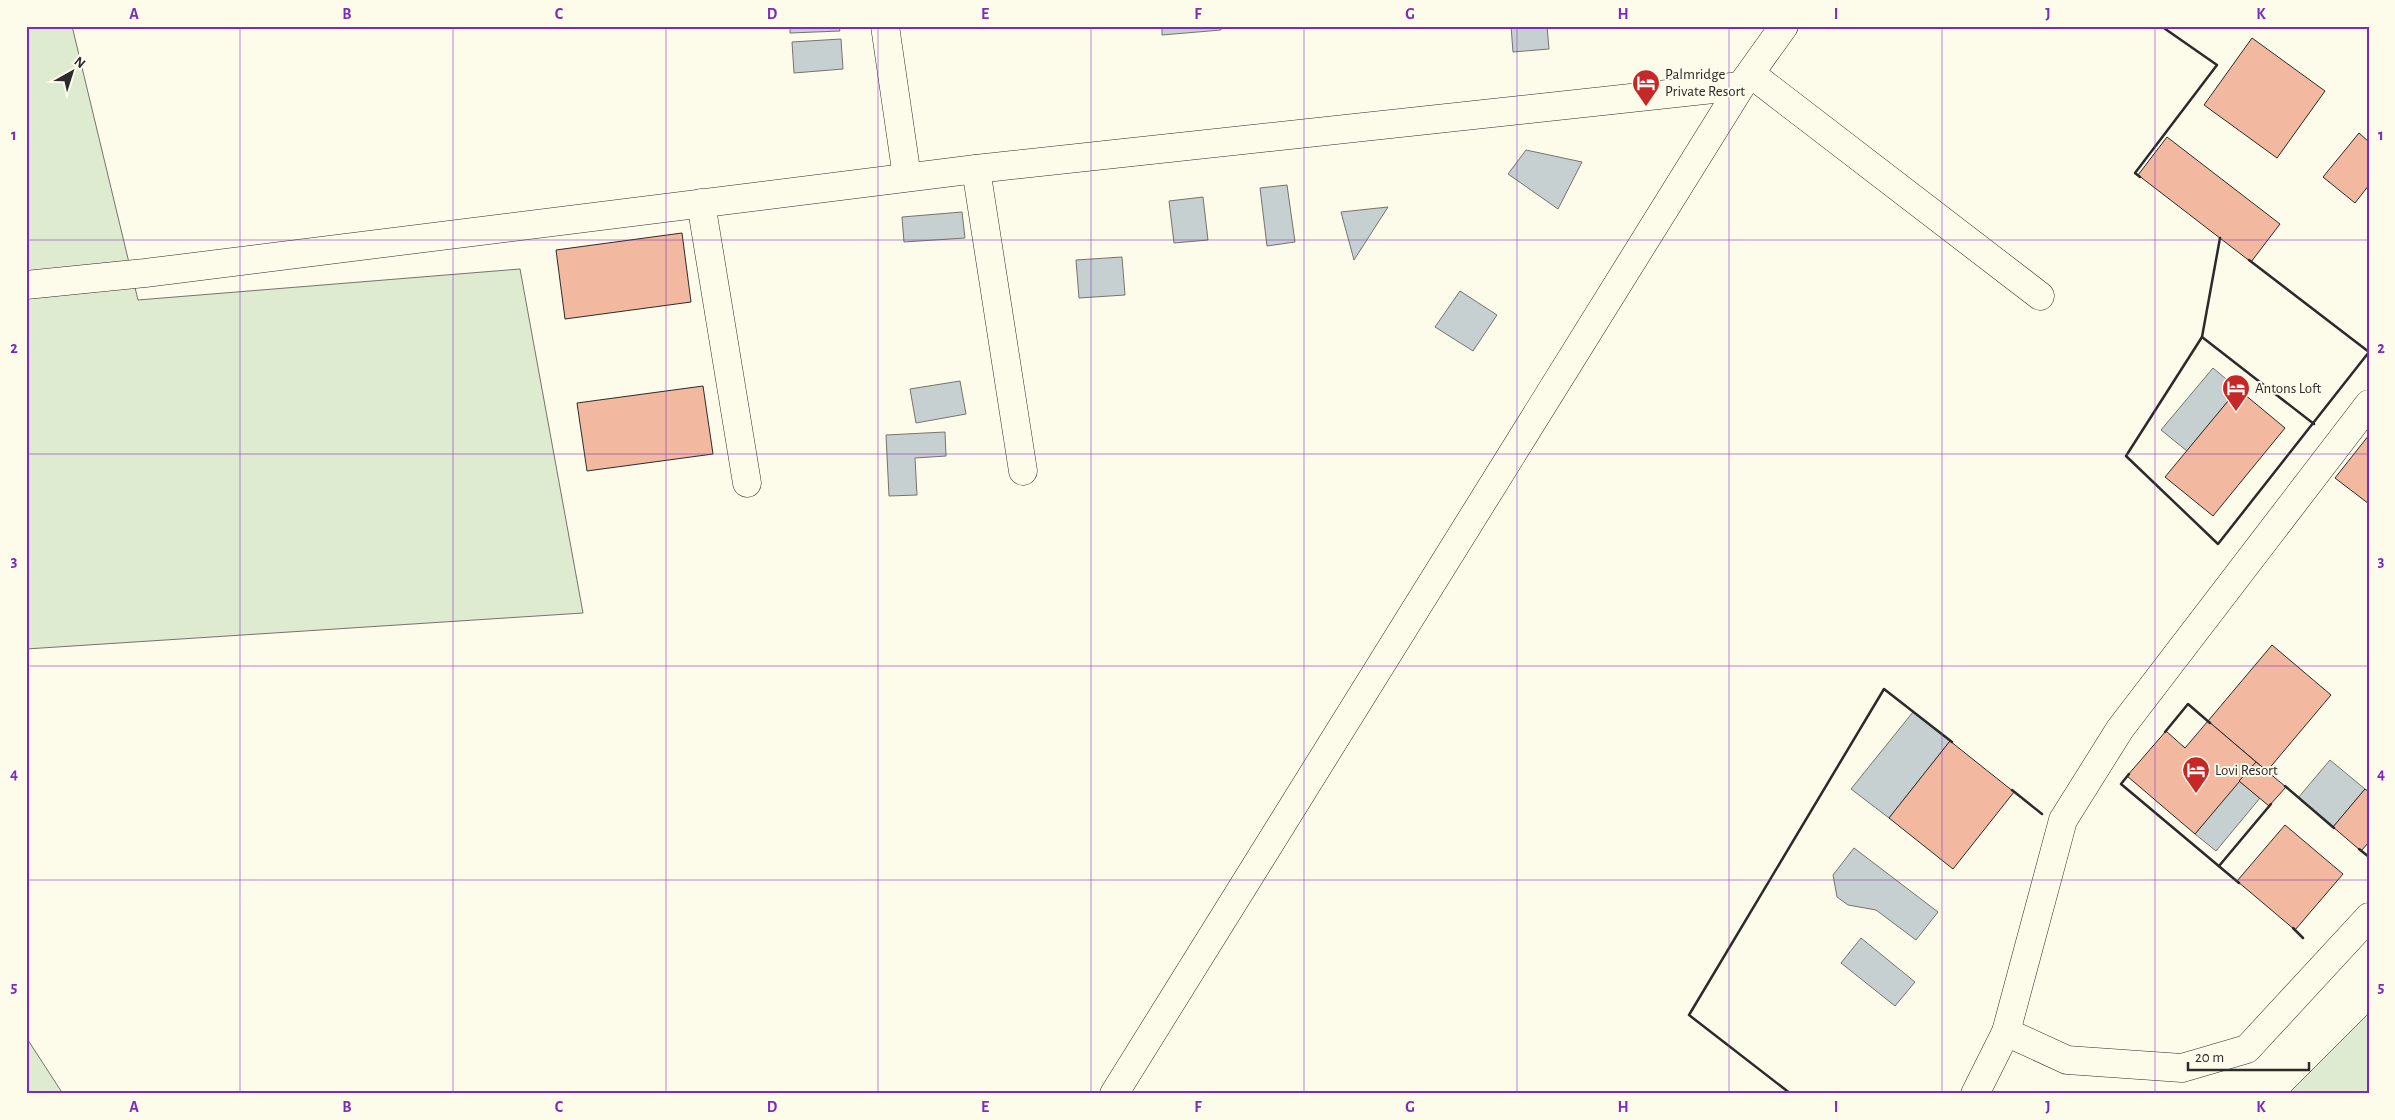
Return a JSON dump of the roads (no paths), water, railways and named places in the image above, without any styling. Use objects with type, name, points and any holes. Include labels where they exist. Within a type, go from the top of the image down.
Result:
[{"type":"street","points":[[885,26],[907,177]]},
{"type":"street","points":[[1126,1089],[1746,80],[1784,26]]},
{"type":"street","points":[[26,285],[165,270],[907,177],[1746,80],[2040,296]]},
{"type":"street","points":[[976,169],[1023,471]]},
{"type":"street","points":[[701,202],[747,484]]},
{"type":"street","points":[[1975,1094],[2006,1032],[2063,820],[2120,729],[2369,404]]},
{"type":"street","points":[[2006,1032],[2067,1060],[2182,1068],[2247,1048],[2369,917]]},
{"type":"place","name":"Palmridge Private Resort","points":[[1646,107]]},
{"type":"place","name":"Antons Loft","points":[[2236,412]]},
{"type":"place","name":"Lovi Resort","points":[[2196,794]]}]
